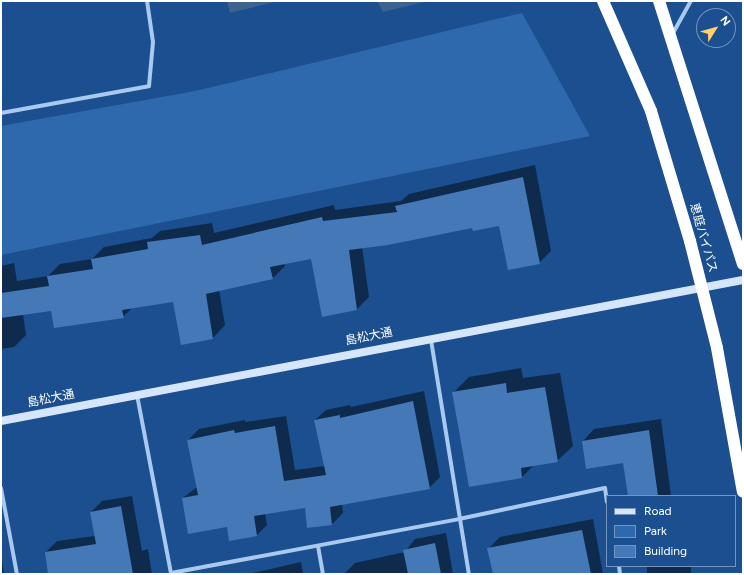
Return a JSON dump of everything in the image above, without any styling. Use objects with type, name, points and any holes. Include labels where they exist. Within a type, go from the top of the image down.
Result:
[{"type":"highway","name":"恵庭バイパス","points":[[603,1],[651,111],[702,287],[717,348],[743,492]]},
{"type":"highway","points":[[659,1],[672,35],[743,264]]},
{"type":"street","points":[[1,113],[150,86],[153,42],[147,1]]},
{"type":"street","points":[[672,35],[691,1]]},
{"type":"street","name":"島松大通","points":[[1,421],[430,338],[743,280]]},
{"type":"street","points":[[430,338],[459,519],[470,574]]},
{"type":"street","points":[[137,395],[171,573],[459,519],[605,488],[606,495]]},
{"type":"street","points":[[1,488],[17,574]]},
{"type":"street","points":[[318,546],[323,574]]},
{"type":"green space","points":[[522,13],[590,136],[1,255],[1,126],[195,91]]},
{"type":"shaded area","points":[[227,1],[279,1],[230,13]]},
{"type":"shaded area","points":[[377,1],[428,1],[383,12]]},
{"type":"building","points":[[523,177],[540,264],[508,270],[499,226],[473,231],[472,228],[388,245],[349,250],[357,310],[322,317],[311,259],[270,267],[273,279],[206,294],[213,339],[181,345],[173,302],[122,310],[124,318],[54,328],[51,311],[1,318],[1,293],[49,286],[47,276],[93,269],[91,259],[148,249],[147,242],[200,235],[202,245],[322,217],[323,221],[397,212],[395,206]]},
{"type":"building","points":[[506,383],[507,393],[545,387],[558,462],[521,468],[522,478],[469,487],[452,392]]},
{"type":"building","points":[[413,401],[430,489],[330,507],[332,525],[307,528],[305,508],[254,516],[257,536],[229,541],[227,527],[188,534],[182,498],[198,495],[187,440],[234,430],[235,433],[275,426],[284,481],[326,475],[314,420],[340,415],[340,418]]},
{"type":"building","points":[[649,430],[658,495],[628,495],[623,463],[586,469],[582,441]]},
{"type":"building","points":[[121,506],[133,574],[48,574],[45,552],[96,544],[90,512]]},
{"type":"building","points":[[582,530],[591,574],[493,574],[487,548]]},
{"type":"building","points":[[435,543],[441,574],[408,574],[403,550]]}]
